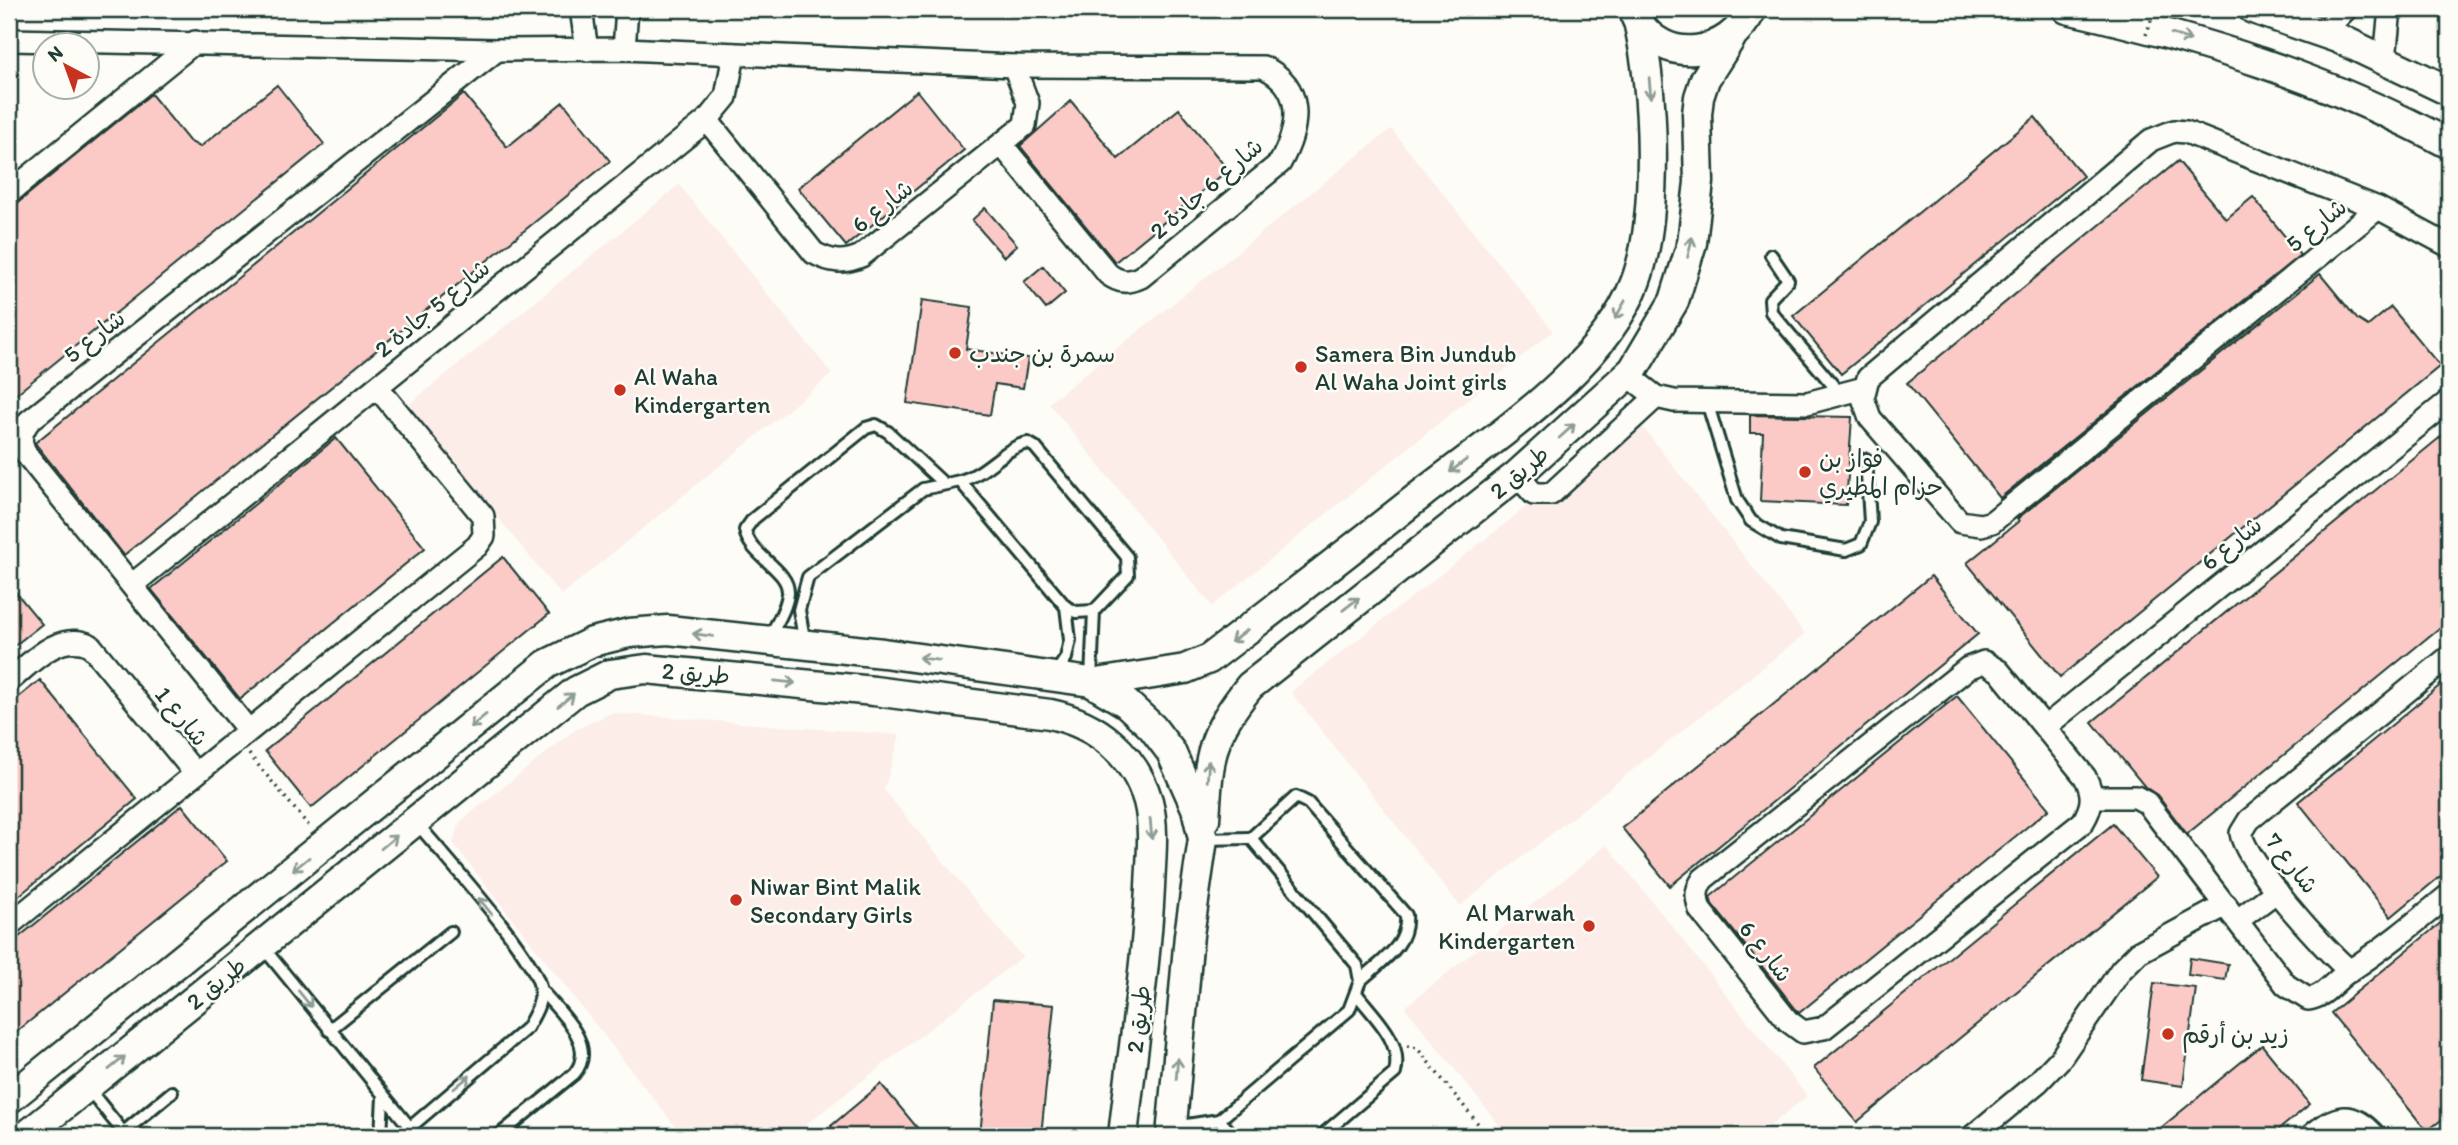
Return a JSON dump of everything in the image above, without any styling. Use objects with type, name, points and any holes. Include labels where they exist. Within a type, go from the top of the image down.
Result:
[{"type":"street","points":[[581,9],[587,50]]},
{"type":"street","points":[[624,49],[627,9]]},
{"type":"street","points":[[1634,12],[1661,43],[1678,50],[1706,49],[1741,25],[1775,9]]},
{"type":"street","points":[[2067,9],[2148,27],[2313,79],[2449,144]]},
{"type":"street","points":[[2253,9],[2385,59],[2449,91]]},
{"type":"street","points":[[2322,33],[2346,9]]},
{"type":"street","points":[[2385,59],[2390,9]]},
{"type":"street","name":"طريق 2","points":[[9,1099],[547,664],[593,642],[629,633],[668,631],[883,653],[1094,682],[1185,669],[1209,659],[1488,443],[1580,367],[1603,341],[1634,286],[1646,250],[1651,113],[1648,65],[1634,12]]},
{"type":"street","name":"طريق 2","points":[[1172,1132],[1179,1034],[1189,935],[1203,839],[1209,758],[1226,715],[1250,686],[1517,475],[1629,376],[1674,301],[1692,243],[1699,182],[1696,114],[1699,97],[1705,79],[1741,25]]},
{"type":"street","points":[[9,40],[497,50],[624,49],[1014,66]]},
{"type":"street","points":[[9,193],[195,42]]},
{"type":"street","name":"شارع 5","points":[[242,734],[133,584],[26,454],[21,443],[22,431],[29,421],[497,50]]},
{"type":"street","name":"شارع 5 جادة 2","points":[[133,584],[707,120],[726,97],[734,54]]},
{"type":"street","name":"شارع 6 جادة 2","points":[[1002,145],[1108,274],[1122,282],[1130,282],[1141,277],[1268,175],[1289,148],[1295,119],[1289,85],[1263,67],[1014,66]]},
{"type":"street","name":"شارع 6","points":[[707,120],[814,253],[828,260],[841,262],[861,256],[1025,125],[1029,115],[1028,103],[1014,66]]},
{"type":"street","points":[[2379,110],[2449,161]]},
{"type":"street","name":"شارع 5","points":[[2186,132],[2378,208],[1992,522],[1968,524],[1952,516],[1870,418],[1865,408],[1864,388],[1875,370],[2162,134],[2186,132]]},
{"type":"street","points":[[2378,208],[2449,246]]},
{"type":"street","points":[[1629,376],[1656,397],[1706,402],[1807,403],[1842,396],[1864,388]]},
{"type":"street","points":[[195,773],[477,546],[484,537],[484,516],[377,387]]},
{"type":"street","points":[[1488,443],[1505,440],[1519,450],[1522,458],[1517,475],[1534,494],[1551,494],[1656,397]]},
{"type":"street","name":"شارع 6","points":[[2045,727],[2449,401]]},
{"type":"street","points":[[1277,608],[1275,629],[1283,639],[1303,642]]},
{"type":"street","name":"شارع 1","points":[[9,681],[60,643],[71,640],[90,645],[195,773],[9,925]]},
{"type":"street","points":[[874,691],[888,685],[893,677],[894,668],[883,653]]},
{"type":"street","name":"شارع 7","points":[[2350,971],[2277,891],[2242,841],[2244,825],[2449,657]]},
{"type":"street","name":"شارع 6","points":[[1984,662],[1992,665],[2045,727],[2085,777],[2092,797],[2083,822],[1824,1028],[1803,1032],[1788,1021],[1700,911],[1695,894],[1703,879],[1968,668],[1984,662]]},
{"type":"street","points":[[515,741],[506,728],[507,719],[547,676],[547,664]]},
{"type":"street","points":[[971,705],[957,690],[957,682],[967,671],[979,666]]},
{"type":"street","name":"طريق 2","points":[[26,1136],[576,691],[610,674],[646,669],[874,691],[1075,719],[1093,728],[1126,757],[1148,802],[1152,836],[1148,932],[1123,1136]]},
{"type":"street","name":"طريق 2","points":[[1094,682],[1135,711],[1171,752],[1191,796],[1203,839]]},
{"type":"street","points":[[2092,797],[2136,797],[2147,803],[2286,985],[2301,997],[2320,996],[2350,971],[2366,963],[2449,895]]},
{"type":"street","points":[[1973,1136],[2038,1082],[2060,1059],[2121,970],[2139,952],[2277,891]]},
{"type":"street","points":[[1148,932],[1159,945],[1169,948],[1189,935]]},
{"type":"street","points":[[1137,1027],[1155,1013],[1164,1015],[1179,1034]]},
{"type":"street","points":[[2311,1136],[2328,1122],[2350,1118],[2362,1121],[2375,1136]]},
{"type":"lane","points":[[1771,255],[1788,280],[1770,299],[1771,312],[1842,396]]},
{"type":"lane","points":[[1706,402],[1743,511],[1760,529],[1782,539],[1846,550],[1861,544],[1870,522],[1867,459]]},
{"type":"lane","points":[[767,643],[788,591],[784,579],[747,543],[745,530],[753,519],[866,428],[876,425],[888,432],[944,484]]},
{"type":"lane","points":[[784,579],[797,582],[808,577],[923,489],[984,473],[1018,444],[1028,443],[1035,447],[1127,557],[1128,575],[1094,611],[1090,644],[1094,682]]},
{"type":"lane","points":[[960,481],[1066,607],[1076,612],[1094,611]]},
{"type":"lane","points":[[805,646],[799,610],[808,577]]},
{"type":"lane","points":[[1054,676],[1066,658],[1070,640],[1066,607]]},
{"type":"lane","points":[[1203,839],[1251,838],[1296,797],[1308,803],[1406,915],[1408,929],[1402,943],[1360,981]]},
{"type":"lane","points":[[415,820],[528,959],[541,990],[579,1037],[583,1050],[581,1063],[574,1074],[498,1136]]},
{"type":"lane","points":[[1172,1132],[1219,1120],[1349,1010],[1360,981],[1357,965],[1251,838]]},
{"type":"lane","points":[[329,1030],[452,932]]},
{"type":"lane","points":[[262,946],[383,1097],[418,1136]]},
{"type":"lane","points":[[400,1136],[527,1028],[538,1008],[541,990]]},
{"type":"lane","points":[[1321,1136],[1395,1073],[1398,1059],[1395,1043],[1356,993]]},
{"type":"lane","points":[[87,1087],[121,1134],[172,1092]]},
{"type":"lane","points":[[381,1136],[383,1097]]},
{"type":"lane","points":[[1219,1120],[1234,1136]]},
{"type":"path","points":[[2146,35],[2155,9]]},
{"type":"path","points":[[242,734],[324,845]]},
{"type":"path","points":[[1395,1043],[1416,1048],[1488,1136]]},
{"type":"shaded area","name":"Samera Bin Jundub Al Waha Joint girls","points":[[1391,129],[1553,331],[1212,606],[1049,403]]},
{"type":"shaded area","name":"Al Waha Kindergarten","points":[[679,185],[832,374],[561,595],[407,406]]},
{"type":"shaded area","points":[[1637,420],[1805,634],[1460,906],[1291,692]]},
{"type":"shaded area","name":"Niwar Bint Malik Secondary Girls","points":[[611,713],[900,735],[884,790],[1022,957],[791,1136],[683,1136],[453,843],[460,822],[575,730]]},
{"type":"shaded area","name":"Al Marwah Kindergarten","points":[[1607,845],[1807,1096],[1757,1136],[1508,1136],[1405,1007]]},
{"type":"building","points":[[277,85],[324,144],[9,400],[9,210],[151,94],[189,141],[200,147]]},
{"type":"building","points":[[917,91],[964,150],[846,246],[798,188]]},
{"type":"building","points":[[464,94],[507,147],[563,102],[610,161],[124,555],[35,443]]},
{"type":"building","points":[[1071,101],[1118,159],[1179,109],[1228,170],[1115,262],[1020,146]]},
{"type":"building","points":[[2035,117],[2083,176],[1841,374],[1793,316]]},
{"type":"building","points":[[2178,161],[2226,219],[2253,197],[2300,255],[2000,498],[1907,383]]},
{"type":"building","points":[[985,208],[1017,245],[1004,257],[972,220]]},
{"type":"building","points":[[1043,266],[1065,293],[1046,309],[1024,282]]},
{"type":"building","points":[[2320,274],[2357,319],[2368,326],[2391,307],[2440,366],[2060,677],[1967,563],[2019,521],[2017,519]]},
{"type":"building","name":"سمرة بن جندب","points":[[922,300],[972,307],[966,349],[1028,358],[1023,388],[995,384],[990,415],[907,403]]},
{"type":"building","name":"فواز بن حزام المطيري","points":[[1750,415],[1852,417],[1846,505],[1760,501],[1763,433],[1750,433]]},
{"type":"building","points":[[2449,430],[2449,620],[2187,834],[2157,795],[2145,787],[2092,722]]},
{"type":"building","points":[[336,438],[425,548],[240,699],[151,589]]},
{"type":"building","points":[[503,557],[549,614],[311,808],[265,751]]},
{"type":"building","points":[[1931,576],[1978,634],[1670,886],[1622,828]]},
{"type":"building","points":[[9,584],[42,624],[9,650]]},
{"type":"building","points":[[2449,678],[2449,869],[2391,917],[2298,802]]},
{"type":"building","points":[[40,680],[137,799],[9,904],[9,705]]},
{"type":"building","points":[[1957,696],[2049,809],[1799,1013],[1712,904],[1710,897]]},
{"type":"building","points":[[182,805],[227,861],[9,1038],[9,945]]},
{"type":"building","points":[[2113,824],[2157,877],[1857,1122],[1814,1068]]},
{"type":"building","points":[[2449,916],[2449,1114],[2427,1131],[2331,1013]]},
{"type":"building","points":[[2190,958],[2228,964],[2225,980],[2188,975]]},
{"type":"building","name":"زيد بن أرقم","points":[[2154,983],[2196,988],[2183,1086],[2141,1080]]},
{"type":"building","points":[[993,1000],[1054,1005],[1041,1136],[980,1136]]},
{"type":"building","points":[[2262,1045],[2310,1104],[2271,1136],[2151,1136]]},
{"type":"building","points":[[881,1084],[924,1136],[839,1136],[831,1126]]},
{"type":"place","name":"سمرة بن جندب","points":[[955,353]]},
{"type":"place","name":"Samera Bin Jundub Al Waha Joint girls","points":[[1301,367]]},
{"type":"place","name":"Al Waha Kindergarten","points":[[620,390]]},
{"type":"place","name":"فواز بن حزام المطيري","points":[[1805,472]]},
{"type":"place","name":"Niwar Bint Malik Secondary Girls","points":[[736,900]]},
{"type":"place","name":"Al Marwah Kindergarten","points":[[1589,926]]},
{"type":"place","name":"زيد بن أرقم","points":[[2168,1034]]}]
